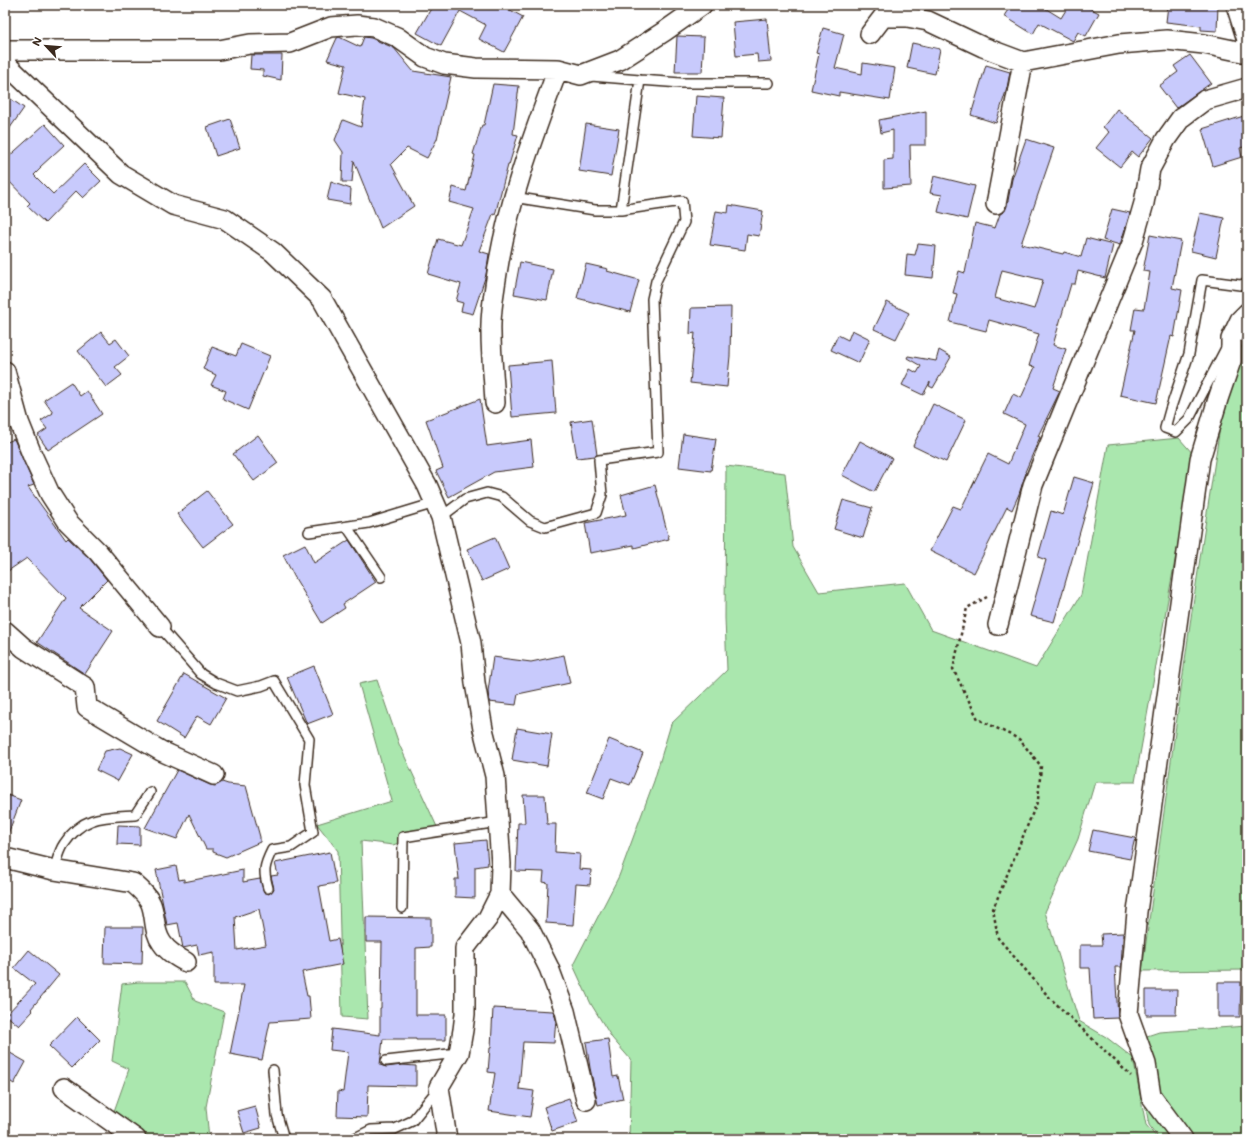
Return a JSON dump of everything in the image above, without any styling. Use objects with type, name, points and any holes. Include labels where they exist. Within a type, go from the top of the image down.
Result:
[{"type":"street","points":[[5,50],[220,50],[250,44],[290,43],[332,27],[357,25],[374,27],[397,37],[425,57],[444,64],[476,68],[558,69],[581,75],[620,60],[702,5]]},
{"type":"street","points":[[1236,5],[1247,40]]},
{"type":"street","points":[[870,34],[883,17],[907,17],[928,21],[983,47],[1023,62],[1119,44],[1166,40],[1204,44],[1247,53]]},
{"type":"street","points":[[996,204],[1023,62]]},
{"type":"street","points":[[5,63],[122,174],[173,205],[225,219],[273,252],[322,299],[427,486],[438,510],[471,643],[475,683],[483,729],[495,776],[501,864],[500,894],[488,918],[466,948],[465,1014],[459,1053],[439,1087],[447,1139]]},
{"type":"street","points":[[495,403],[490,333],[493,293],[501,248],[514,197],[531,142],[558,69]]},
{"type":"street","points":[[998,625],[1033,485],[1133,242],[1144,203],[1150,169],[1166,139],[1181,118],[1205,100],[1247,88]]},
{"type":"street","points":[[1183,1139],[1151,1096],[1146,1064],[1128,1014],[1137,912],[1200,459],[1231,361],[1231,339],[1240,320],[1247,313]]},
{"type":"street","points":[[5,371],[12,424],[33,457],[50,494],[68,522],[98,552],[160,627]]},
{"type":"street","points":[[5,631],[24,648],[85,687],[87,707],[161,751],[214,775]]},
{"type":"street","points":[[5,858],[54,870],[133,883],[142,890],[151,904],[156,931],[162,943],[172,954],[186,962]]},
{"type":"street","points":[[500,894],[530,930],[549,968],[565,1011],[586,1100]]},
{"type":"street","points":[[64,1088],[136,1139]]},
{"type":"lane","points":[[581,75],[681,83],[769,83]]},
{"type":"lane","points":[[621,210],[640,80]]},
{"type":"lane","points":[[309,532],[347,527],[438,510],[465,499],[486,493],[502,497],[530,521],[545,527],[596,513],[602,495],[599,460],[658,452],[652,299],[656,281],[684,222],[682,201],[621,210],[595,210],[514,197]]},
{"type":"lane","points":[[1231,339],[1189,419],[1176,432],[1165,428],[1189,354],[1202,280],[1240,285],[1247,283]]},
{"type":"lane","points":[[347,527],[381,577]]},
{"type":"lane","points":[[160,627],[201,674],[216,683],[237,690],[274,682],[309,739],[305,785],[313,832],[291,847],[272,850],[266,862],[264,875],[268,888]]},
{"type":"lane","points":[[54,870],[63,845],[87,821],[104,817],[135,815],[150,792]]},
{"type":"lane","points":[[402,908],[403,837],[498,822]]},
{"type":"lane","points":[[386,1061],[459,1053]]},
{"type":"lane","points":[[273,1070],[277,1115],[284,1139]]},
{"type":"lane","points":[[353,1139],[371,1130],[395,1129],[412,1121],[439,1087]]},
{"type":"path","points":[[1008,586],[967,608],[953,669],[978,719],[1019,739],[1041,766],[1038,800],[993,909],[998,938],[1048,996],[1151,1096]]},
{"type":"green space","points":[[1247,339],[1247,970],[1142,971],[1190,624],[1226,388]]},
{"type":"green space","points":[[1179,438],[1194,455],[1135,782],[1095,782],[1078,839],[1045,912],[1079,1021],[1106,1037],[1133,1058],[1146,1125],[1158,1139],[629,1139],[631,1060],[612,1038],[591,1004],[573,965],[619,876],[654,781],[671,724],[727,670],[725,618],[726,466],[785,473],[793,547],[819,592],[905,583],[931,630],[1036,668],[1081,595],[1108,445]]},
{"type":"green space","points":[[377,680],[399,744],[438,829],[393,845],[361,841],[368,1019],[342,1017],[338,851],[317,824],[392,801],[359,684]]},
{"type":"green space","points":[[138,982],[185,982],[195,1001],[224,1012],[206,1107],[209,1139],[115,1139],[113,1114],[129,1069],[112,1061],[122,984]]},
{"type":"green space","points":[[1247,1026],[1247,1139],[1159,1139],[1149,1125],[1137,1059],[1129,1042],[1159,1032]]},
{"type":"building","points":[[433,5],[501,5],[523,17],[504,52],[479,39],[486,25],[460,11],[441,46],[417,33]]},
{"type":"building","points":[[1011,5],[1040,5],[1061,18],[1069,5],[1084,5],[1099,13],[1086,36],[1078,32],[1073,41],[1039,23],[1033,34],[1004,16]]},
{"type":"building","points":[[1168,5],[1218,5],[1217,31],[1201,30],[1201,26],[1166,22]]},
{"type":"building","points":[[767,19],[771,61],[758,62],[757,54],[736,56],[733,22]]},
{"type":"building","points":[[823,28],[844,34],[835,68],[862,74],[863,63],[895,68],[890,100],[839,92],[839,96],[811,90],[819,54],[816,53]]},
{"type":"building","points":[[677,36],[704,37],[702,72],[675,72]]},
{"type":"building","points":[[339,37],[360,47],[364,37],[371,38],[394,48],[413,71],[451,77],[437,139],[427,158],[407,148],[391,164],[414,206],[381,228],[354,161],[352,182],[342,182],[343,152],[335,140],[343,120],[361,127],[365,99],[339,93],[346,65],[327,60],[337,38]]},
{"type":"building","points":[[912,43],[940,49],[935,74],[907,68]]},
{"type":"building","points":[[251,55],[282,55],[281,80],[263,76],[263,70],[250,69]]},
{"type":"building","points":[[1190,55],[1211,83],[1176,108],[1159,86],[1178,72],[1174,66]]},
{"type":"building","points":[[986,65],[1010,72],[1007,88],[996,123],[971,115]]},
{"type":"building","points":[[493,84],[519,86],[513,134],[518,135],[508,165],[495,215],[493,214],[479,251],[489,254],[486,275],[473,314],[461,311],[463,303],[456,301],[461,284],[428,274],[438,239],[461,245],[474,209],[449,202],[453,187],[466,191],[475,155],[473,154],[482,125],[484,125]]},
{"type":"building","points":[[5,95],[24,108],[5,135]]},
{"type":"building","points":[[696,96],[724,98],[721,138],[693,136]]},
{"type":"building","points":[[1117,109],[1153,138],[1138,157],[1132,152],[1120,167],[1096,148],[1109,132],[1103,127]]},
{"type":"building","points":[[926,111],[926,145],[910,145],[911,186],[884,188],[884,160],[893,159],[893,130],[881,133],[879,120]]},
{"type":"building","points":[[1247,115],[1247,146],[1240,148],[1242,157],[1213,166],[1202,129]]},
{"type":"building","points":[[230,119],[240,148],[216,156],[207,127]]},
{"type":"building","points":[[45,124],[64,145],[40,167],[41,168],[34,175],[53,194],[84,164],[101,181],[83,198],[76,191],[45,223],[27,206],[30,203],[5,177],[5,160]]},
{"type":"building","points":[[586,124],[619,129],[611,176],[579,171]]},
{"type":"building","points":[[1026,139],[1054,148],[1021,244],[1063,254],[1064,252],[1081,257],[1086,238],[1113,245],[1105,278],[1078,271],[1075,284],[1071,284],[1053,345],[1066,349],[1053,388],[1060,391],[1038,436],[1040,437],[1025,472],[1026,473],[1019,494],[1012,510],[1007,507],[974,573],[930,551],[953,506],[961,509],[988,454],[1008,464],[1025,424],[1004,414],[1013,394],[1021,398],[1035,367],[1029,366],[1039,334],[989,320],[986,331],[950,322],[957,294],[953,293],[959,271],[965,273],[975,223],[995,228],[1000,214],[1005,211],[1007,206],[1012,179]],"holes":[[[1002,270],[1043,280],[1034,309],[995,298]]]},
{"type":"building","points":[[934,176],[975,186],[967,219],[938,212],[942,195],[930,193]]},
{"type":"building","points":[[331,182],[351,189],[350,204],[327,200]]},
{"type":"building","points":[[729,205],[763,211],[759,236],[747,234],[745,250],[710,245],[716,211],[728,213]]},
{"type":"building","points":[[1112,209],[1130,213],[1120,245],[1103,240]]},
{"type":"building","points":[[1200,213],[1224,218],[1216,257],[1191,251]]},
{"type":"building","points":[[1150,235],[1181,241],[1172,288],[1182,290],[1174,337],[1171,336],[1156,403],[1120,395],[1135,330],[1131,330],[1135,308],[1144,309],[1150,272],[1143,271]]},
{"type":"building","points":[[918,244],[936,246],[933,278],[905,275],[907,254],[915,255]]},
{"type":"building","points":[[520,262],[553,269],[547,300],[514,294]]},
{"type":"building","points":[[586,264],[608,269],[607,271],[639,280],[630,312],[577,298]]},
{"type":"building","points":[[887,302],[909,313],[896,339],[874,329]]},
{"type":"building","points":[[731,307],[730,356],[727,387],[690,383],[695,333],[690,334],[691,308]]},
{"type":"building","points":[[852,330],[870,339],[859,363],[831,350],[838,335],[848,340]]},
{"type":"building","points":[[101,332],[110,343],[116,339],[129,356],[115,367],[122,375],[106,387],[78,351]]},
{"type":"building","points":[[241,344],[270,356],[248,410],[223,399],[226,391],[211,385],[216,375],[203,369],[212,347],[236,356]]},
{"type":"building","points":[[939,350],[951,357],[933,388],[929,386],[930,382],[923,395],[902,385],[910,369],[917,373],[921,366],[907,358],[908,356],[936,361]]},
{"type":"building","points":[[552,361],[556,413],[512,417],[508,365]]},
{"type":"building","points":[[71,382],[80,396],[87,391],[102,414],[48,450],[38,435],[47,429],[41,421],[53,413],[44,400]]},
{"type":"building","points":[[480,399],[487,446],[531,440],[534,467],[494,472],[449,497],[436,471],[443,468],[426,420]]},
{"type":"building","points":[[933,404],[966,420],[946,462],[913,446]]},
{"type":"building","points":[[592,419],[597,455],[577,458],[571,422]]},
{"type":"building","points":[[683,434],[716,439],[711,471],[679,467]]},
{"type":"building","points":[[258,435],[278,463],[254,481],[233,454]]},
{"type":"building","points":[[14,439],[34,485],[28,487],[66,540],[68,538],[90,559],[107,580],[79,608],[113,631],[85,674],[37,642],[66,598],[27,558],[5,573],[5,443]]},
{"type":"building","points":[[860,441],[892,458],[874,492],[842,475]]},
{"type":"building","points":[[1074,477],[1094,483],[1054,622],[1030,616],[1046,560],[1038,557],[1051,511],[1063,515]]},
{"type":"building","points":[[655,485],[669,539],[634,548],[634,545],[590,553],[585,523],[626,515],[621,495]]},
{"type":"building","points":[[207,491],[233,524],[203,547],[177,514]]},
{"type":"building","points":[[843,500],[872,508],[863,538],[834,529]]},
{"type":"building","points":[[495,537],[509,569],[482,581],[467,549]]},
{"type":"building","points":[[349,540],[376,582],[343,604],[345,608],[322,623],[283,555],[305,544],[314,563]]},
{"type":"building","points":[[564,655],[570,683],[518,694],[516,705],[489,702],[488,691],[493,657],[531,662]]},
{"type":"building","points":[[314,666],[333,714],[307,724],[287,677]]},
{"type":"building","points":[[184,674],[226,698],[211,724],[197,716],[184,738],[157,721]]},
{"type":"building","points":[[517,728],[552,734],[547,766],[512,760]]},
{"type":"building","points":[[609,739],[643,753],[630,785],[611,778],[603,799],[587,793]]},
{"type":"building","points":[[120,748],[133,754],[118,781],[96,770],[105,751]]},
{"type":"building","points":[[177,770],[210,785],[215,786],[222,782],[246,786],[260,837],[260,842],[226,857],[213,852],[213,849],[206,849],[189,814],[177,839],[145,828]]},
{"type":"building","points":[[5,794],[21,800],[6,839],[5,839]]},
{"type":"building","points":[[523,795],[545,795],[547,824],[556,824],[555,852],[580,854],[579,869],[591,870],[590,885],[576,884],[573,925],[546,923],[548,883],[543,882],[544,872],[516,871],[518,823],[525,823]]},
{"type":"building","points":[[118,825],[140,826],[140,845],[117,844]]},
{"type":"building","points":[[1093,830],[1135,838],[1130,859],[1088,851]]},
{"type":"building","points":[[486,840],[488,865],[475,867],[475,898],[455,897],[455,879],[459,879],[455,843]]},
{"type":"building","points":[[330,852],[336,883],[319,886],[329,941],[338,939],[343,964],[302,972],[307,996],[309,996],[311,1019],[270,1022],[262,1060],[230,1054],[244,985],[214,985],[214,952],[199,955],[197,945],[183,948],[178,923],[167,925],[156,870],[176,866],[179,880],[184,879],[184,882],[243,870],[243,882],[260,879],[264,892],[269,894],[274,889],[271,876],[278,875],[275,863]],"holes":[[[259,909],[266,945],[237,950],[235,917]]]},
{"type":"building","points":[[366,917],[431,918],[431,947],[416,948],[416,1015],[446,1015],[446,1040],[383,1039],[380,1065],[386,1067],[402,1065],[416,1066],[416,1086],[368,1085],[367,1117],[337,1116],[338,1091],[343,1092],[348,1052],[330,1050],[332,1029],[380,1035],[382,942],[366,942]]},
{"type":"building","points":[[105,927],[143,927],[142,964],[104,963]]},
{"type":"building","points":[[1123,933],[1121,967],[1115,967],[1118,1018],[1093,1019],[1090,968],[1080,968],[1080,945],[1102,945],[1101,934]]},
{"type":"building","points":[[29,950],[59,975],[31,1009],[33,1011],[19,1026],[6,1015],[35,984],[14,968]]},
{"type":"building","points":[[1218,982],[1241,982],[1240,1017],[1218,1017]]},
{"type":"building","points":[[1146,990],[1177,990],[1176,1015],[1146,1015]]},
{"type":"building","points":[[493,1008],[553,1011],[556,1019],[554,1043],[523,1042],[519,1089],[534,1091],[530,1117],[489,1111],[495,1073],[488,1072]]},
{"type":"building","points":[[77,1017],[100,1040],[72,1068],[49,1046]]},
{"type":"building","points":[[608,1039],[613,1077],[618,1076],[623,1099],[598,1105],[586,1042]]},
{"type":"building","points":[[5,1050],[26,1062],[14,1084],[5,1078]]},
{"type":"building","points":[[569,1098],[578,1122],[552,1131],[544,1107]]},
{"type":"building","points":[[255,1106],[261,1128],[244,1133],[237,1111]]}]
